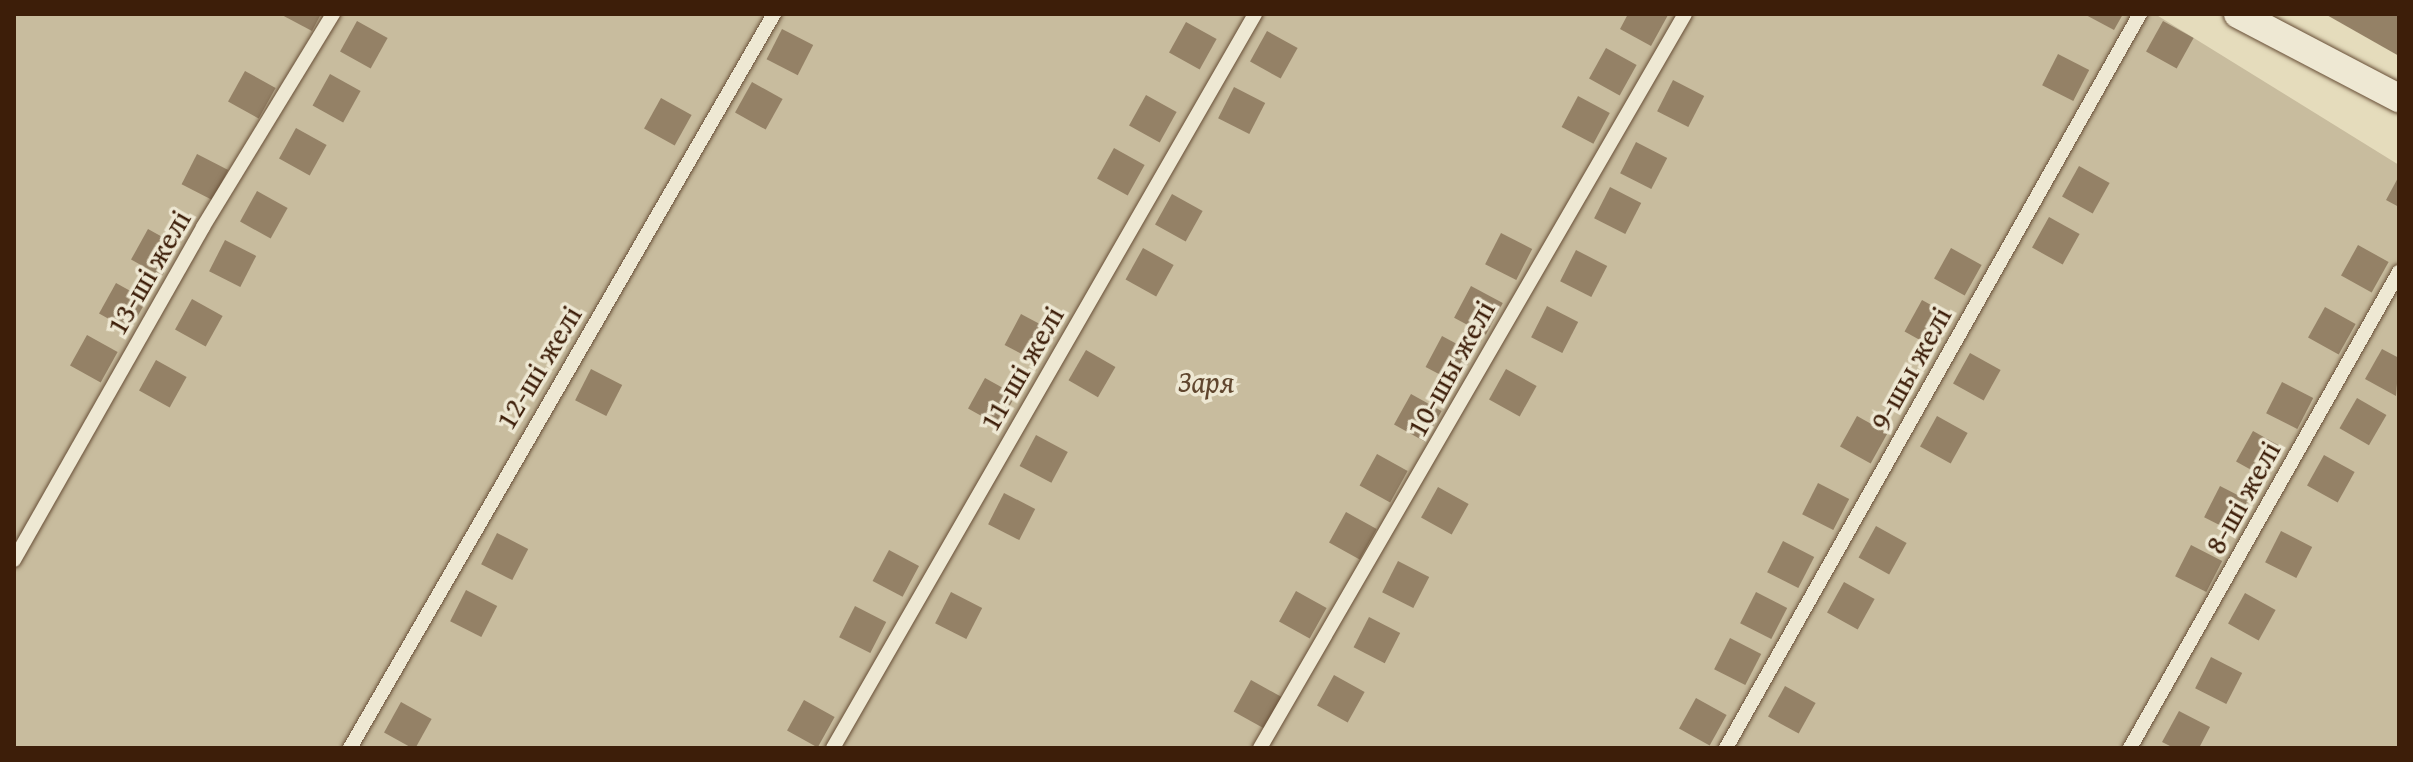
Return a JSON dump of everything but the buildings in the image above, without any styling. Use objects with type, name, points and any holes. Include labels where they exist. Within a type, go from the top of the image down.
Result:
[{"type":"street","points":[[2238,14],[2399,98]]},
{"type":"lane","name":"13-ші желі","points":[[14,560],[203,227],[333,14]]},
{"type":"lane","name":"12-ші желі","points":[[350,748],[774,14]]},
{"type":"lane","name":"11-ші желі","points":[[833,748],[1255,14]]},
{"type":"lane","name":"10-шы желі","points":[[1260,748],[1685,14]]},
{"type":"lane","name":"9-шы желі","points":[[1726,748],[2140,14]]},
{"type":"lane","name":"8-ші желі","points":[[2130,748],[2399,272]]},
{"type":"green space","name":"Заря","points":[[14,14],[2155,14],[2399,165],[2399,748],[14,748]]}]
